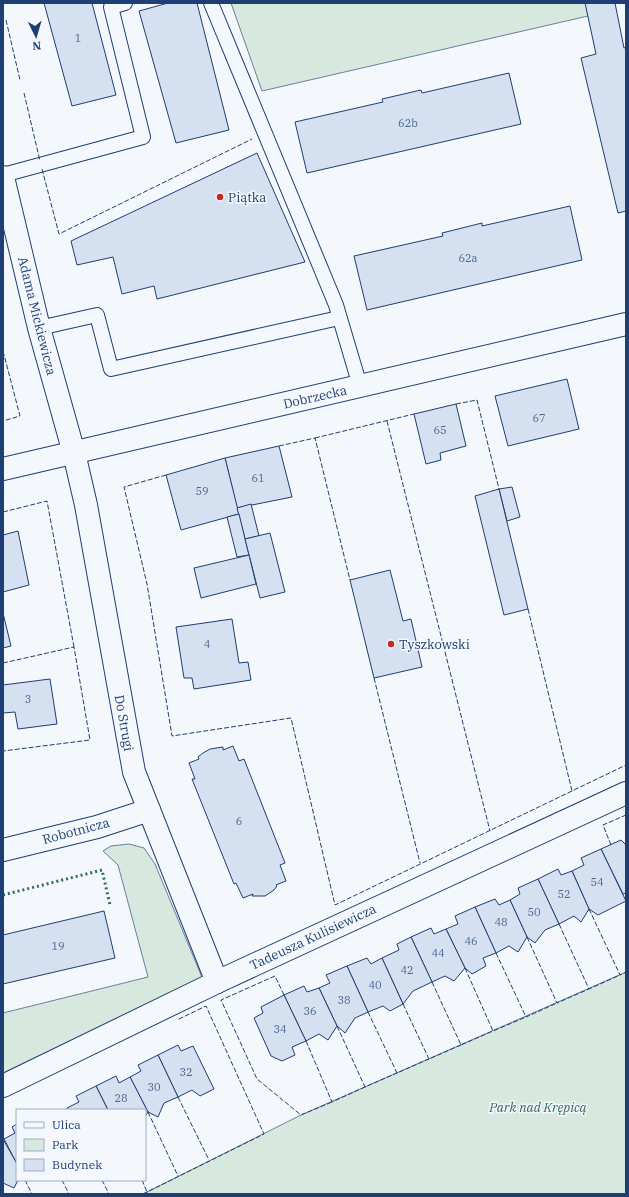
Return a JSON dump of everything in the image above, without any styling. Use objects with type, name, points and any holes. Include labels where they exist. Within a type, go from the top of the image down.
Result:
[{"type":"street","name":"Adama Mickiewicza","points":[[3,176],[39,328],[74,453]]},
{"type":"street","name":"Dobrzecka","points":[[3,469],[626,324]]},
{"type":"street","name":"Do Strugi","points":[[74,453],[86,505],[134,772],[217,982]]},
{"type":"street","name":"Tadeusza Kulisiewicza","points":[[3,1086],[217,982],[626,793]]},
{"type":"street","name":"Robotnicza","points":[[3,850],[97,827],[149,810]]},
{"type":"lane","points":[[3,176],[143,137],[111,7],[125,3]]},
{"type":"lane","points":[[211,3],[336,304],[360,386]]},
{"type":"lane","points":[[39,328],[97,314],[111,369],[339,318]]},
{"type":"green space","points":[[231,3],[586,3],[588,16],[262,91]]},
{"type":"green space","points":[[129,844],[144,848],[155,864],[206,987],[3,1086],[3,1013],[148,977],[118,865],[103,851],[111,846]]},
{"type":"green space","name":"Park nad Krępicą","points":[[626,972],[626,1194],[143,1194],[301,1115]]},
{"type":"building","points":[[44,3],[92,3],[116,95],[72,106]]},
{"type":"building","points":[[168,3],[197,3],[229,130],[176,143],[139,11]]},
{"type":"building","points":[[585,3],[615,3],[624,48],[626,47],[626,211],[618,213],[581,58],[596,54]]},
{"type":"building","points":[[509,73],[521,124],[307,173],[295,122],[383,102],[382,99],[421,90],[422,93]]},
{"type":"building","name":"Piątka","points":[[257,153],[305,262],[157,299],[154,286],[122,294],[113,257],[77,265],[71,241]]},
{"type":"building","points":[[570,206],[582,260],[367,310],[354,256],[443,236],[442,233],[482,223],[482,226]]},
{"type":"building","points":[[567,379],[579,429],[508,446],[495,396]]},
{"type":"building","points":[[456,404],[466,446],[440,453],[441,460],[426,464],[414,414]]},
{"type":"building","points":[[279,446],[292,497],[237,508],[225,458]]},
{"type":"building","points":[[225,458],[239,514],[181,530],[166,475]]},
{"type":"building","points":[[512,487],[520,517],[507,521],[499,489]]},
{"type":"building","points":[[499,489],[528,609],[504,615],[475,496]]},
{"type":"building","points":[[251,504],[259,536],[245,539],[237,508]]},
{"type":"building","points":[[239,514],[249,555],[237,557],[227,517]]},
{"type":"building","points":[[18,531],[29,585],[3,592],[3,535]]},
{"type":"building","points":[[270,533],[285,592],[260,598],[245,539]]},
{"type":"building","points":[[249,555],[256,584],[201,598],[194,568]]},
{"type":"building","name":"Tyszkowski","points":[[390,570],[403,621],[411,619],[422,667],[374,678],[350,580]]},
{"type":"building","points":[[3,613],[11,646],[3,648]]},
{"type":"building","points":[[232,619],[239,663],[248,662],[251,680],[194,689],[192,678],[184,678],[176,627]]},
{"type":"building","points":[[50,679],[57,724],[18,729],[15,712],[3,713],[3,685]]},
{"type":"building","points":[[233,746],[239,761],[244,759],[285,863],[280,865],[286,881],[276,885],[277,886],[274,890],[265,896],[252,896],[253,894],[243,898],[236,883],[234,884],[192,779],[195,779],[189,763],[199,759],[198,757],[210,749],[223,747],[223,750]]},
{"type":"building","points":[[621,840],[626,845],[626,893],[623,894],[601,849]]},
{"type":"building","points":[[601,849],[626,901],[598,915],[589,909],[572,871],[584,865],[581,858]]},
{"type":"building","points":[[558,869],[561,875],[572,871],[589,909],[581,922],[574,916],[559,924],[538,879]]},
{"type":"building","points":[[538,879],[559,924],[545,930],[535,943],[527,937],[510,900],[520,894],[518,888]]},
{"type":"building","points":[[495,899],[499,905],[510,900],[527,937],[518,952],[509,946],[496,953],[475,907]]},
{"type":"building","points":[[475,907],[496,953],[483,958],[486,966],[472,974],[465,968],[446,929],[458,924],[455,916]]},
{"type":"building","points":[[104,911],[115,958],[3,984],[3,935]]},
{"type":"building","points":[[431,928],[434,934],[446,929],[465,968],[454,981],[445,976],[432,982],[411,937]]},
{"type":"building","points":[[411,937],[432,982],[413,991],[403,1004],[382,958],[399,950],[397,944]]},
{"type":"building","points":[[367,958],[371,964],[382,958],[403,1004],[390,1011],[383,1006],[368,1012],[347,966]]},
{"type":"building","points":[[347,966],[368,1012],[355,1018],[345,1033],[337,1026],[319,988],[330,983],[326,975]]},
{"type":"building","points":[[304,986],[307,992],[319,988],[337,1026],[328,1040],[319,1034],[306,1041],[284,995]]},
{"type":"building","points":[[284,995],[306,1041],[292,1047],[295,1055],[282,1061],[271,1056],[254,1018],[263,1013],[261,1007]]},
{"type":"building","points":[[178,1045],[181,1051],[193,1046],[214,1089],[200,1096],[192,1090],[178,1097],[158,1055]]},
{"type":"building","points":[[158,1055],[178,1097],[164,1103],[158,1117],[148,1112],[130,1077],[141,1071],[138,1065]]},
{"type":"building","points":[[116,1076],[119,1083],[130,1077],[148,1112],[146,1115],[146,1109],[108,1109],[96,1086]]},
{"type":"building","points":[[96,1086],[108,1109],[68,1109],[79,1102],[76,1096]]},
{"type":"building","points":[[16,1125],[16,1162],[4,1139],[15,1133],[12,1127]]},
{"type":"building","points":[[3,1139],[16,1162],[16,1181],[18,1181],[14,1188],[3,1183]]},
{"type":"hedge","points":[[3,895],[102,870],[110,905]]},
{"type":"fence","points":[[6,20],[20,80]]},
{"type":"fence","points":[[24,93],[40,161]]},
{"type":"fence","points":[[42,169],[59,234],[252,139]]},
{"type":"fence","points":[[3,351],[20,416],[3,421]]},
{"type":"fence","points":[[456,404],[477,400],[499,489]]},
{"type":"fence","points":[[315,438],[414,414]]},
{"type":"fence","points":[[387,421],[490,831]]},
{"type":"fence","points":[[279,446],[315,438],[350,580]]},
{"type":"fence","points":[[166,475],[124,487],[147,584],[172,736],[291,718],[335,905],[626,765]]},
{"type":"fence","points":[[3,512],[47,501],[74,647]]},
{"type":"fence","points":[[528,609],[572,791]]},
{"type":"fence","points":[[3,663],[74,647],[90,740],[3,751]]},
{"type":"fence","points":[[374,678],[420,863]]},
{"type":"fence","points":[[611,845],[603,825],[626,815]]},
{"type":"fence","points":[[589,909],[620,975],[626,972]]},
{"type":"fence","points":[[559,924],[589,989],[620,975]]},
{"type":"fence","points":[[527,937],[557,1003],[589,989]]},
{"type":"fence","points":[[496,953],[526,1017],[557,1003]]},
{"type":"fence","points":[[465,968],[493,1031],[526,1017]]},
{"type":"fence","points":[[284,995],[275,976],[221,1000],[257,1079],[301,1115],[332,1102]]},
{"type":"fence","points":[[432,982],[461,1045],[493,1031]]},
{"type":"fence","points":[[403,1004],[429,1059],[461,1045]]},
{"type":"fence","points":[[143,1194],[264,1134],[206,1006],[177,1020]]},
{"type":"fence","points":[[368,1012],[397,1073],[429,1059]]},
{"type":"fence","points":[[337,1026],[365,1087],[397,1073]]},
{"type":"fence","points":[[306,1041],[332,1102],[365,1087]]},
{"type":"fence","points":[[178,1097],[209,1160]]},
{"type":"fence","points":[[148,1112],[178,1176]]},
{"type":"fence","points":[[26,1181],[32,1194]]},
{"type":"fence","points":[[62,1181],[69,1194]]},
{"type":"fence","points":[[102,1181],[109,1194]]},
{"type":"fence","points":[[142,1181],[147,1192]]},
{"type":"place","name":"Piątka","points":[[220,197]]},
{"type":"place","name":"Tyszkowski","points":[[391,644]]}]
